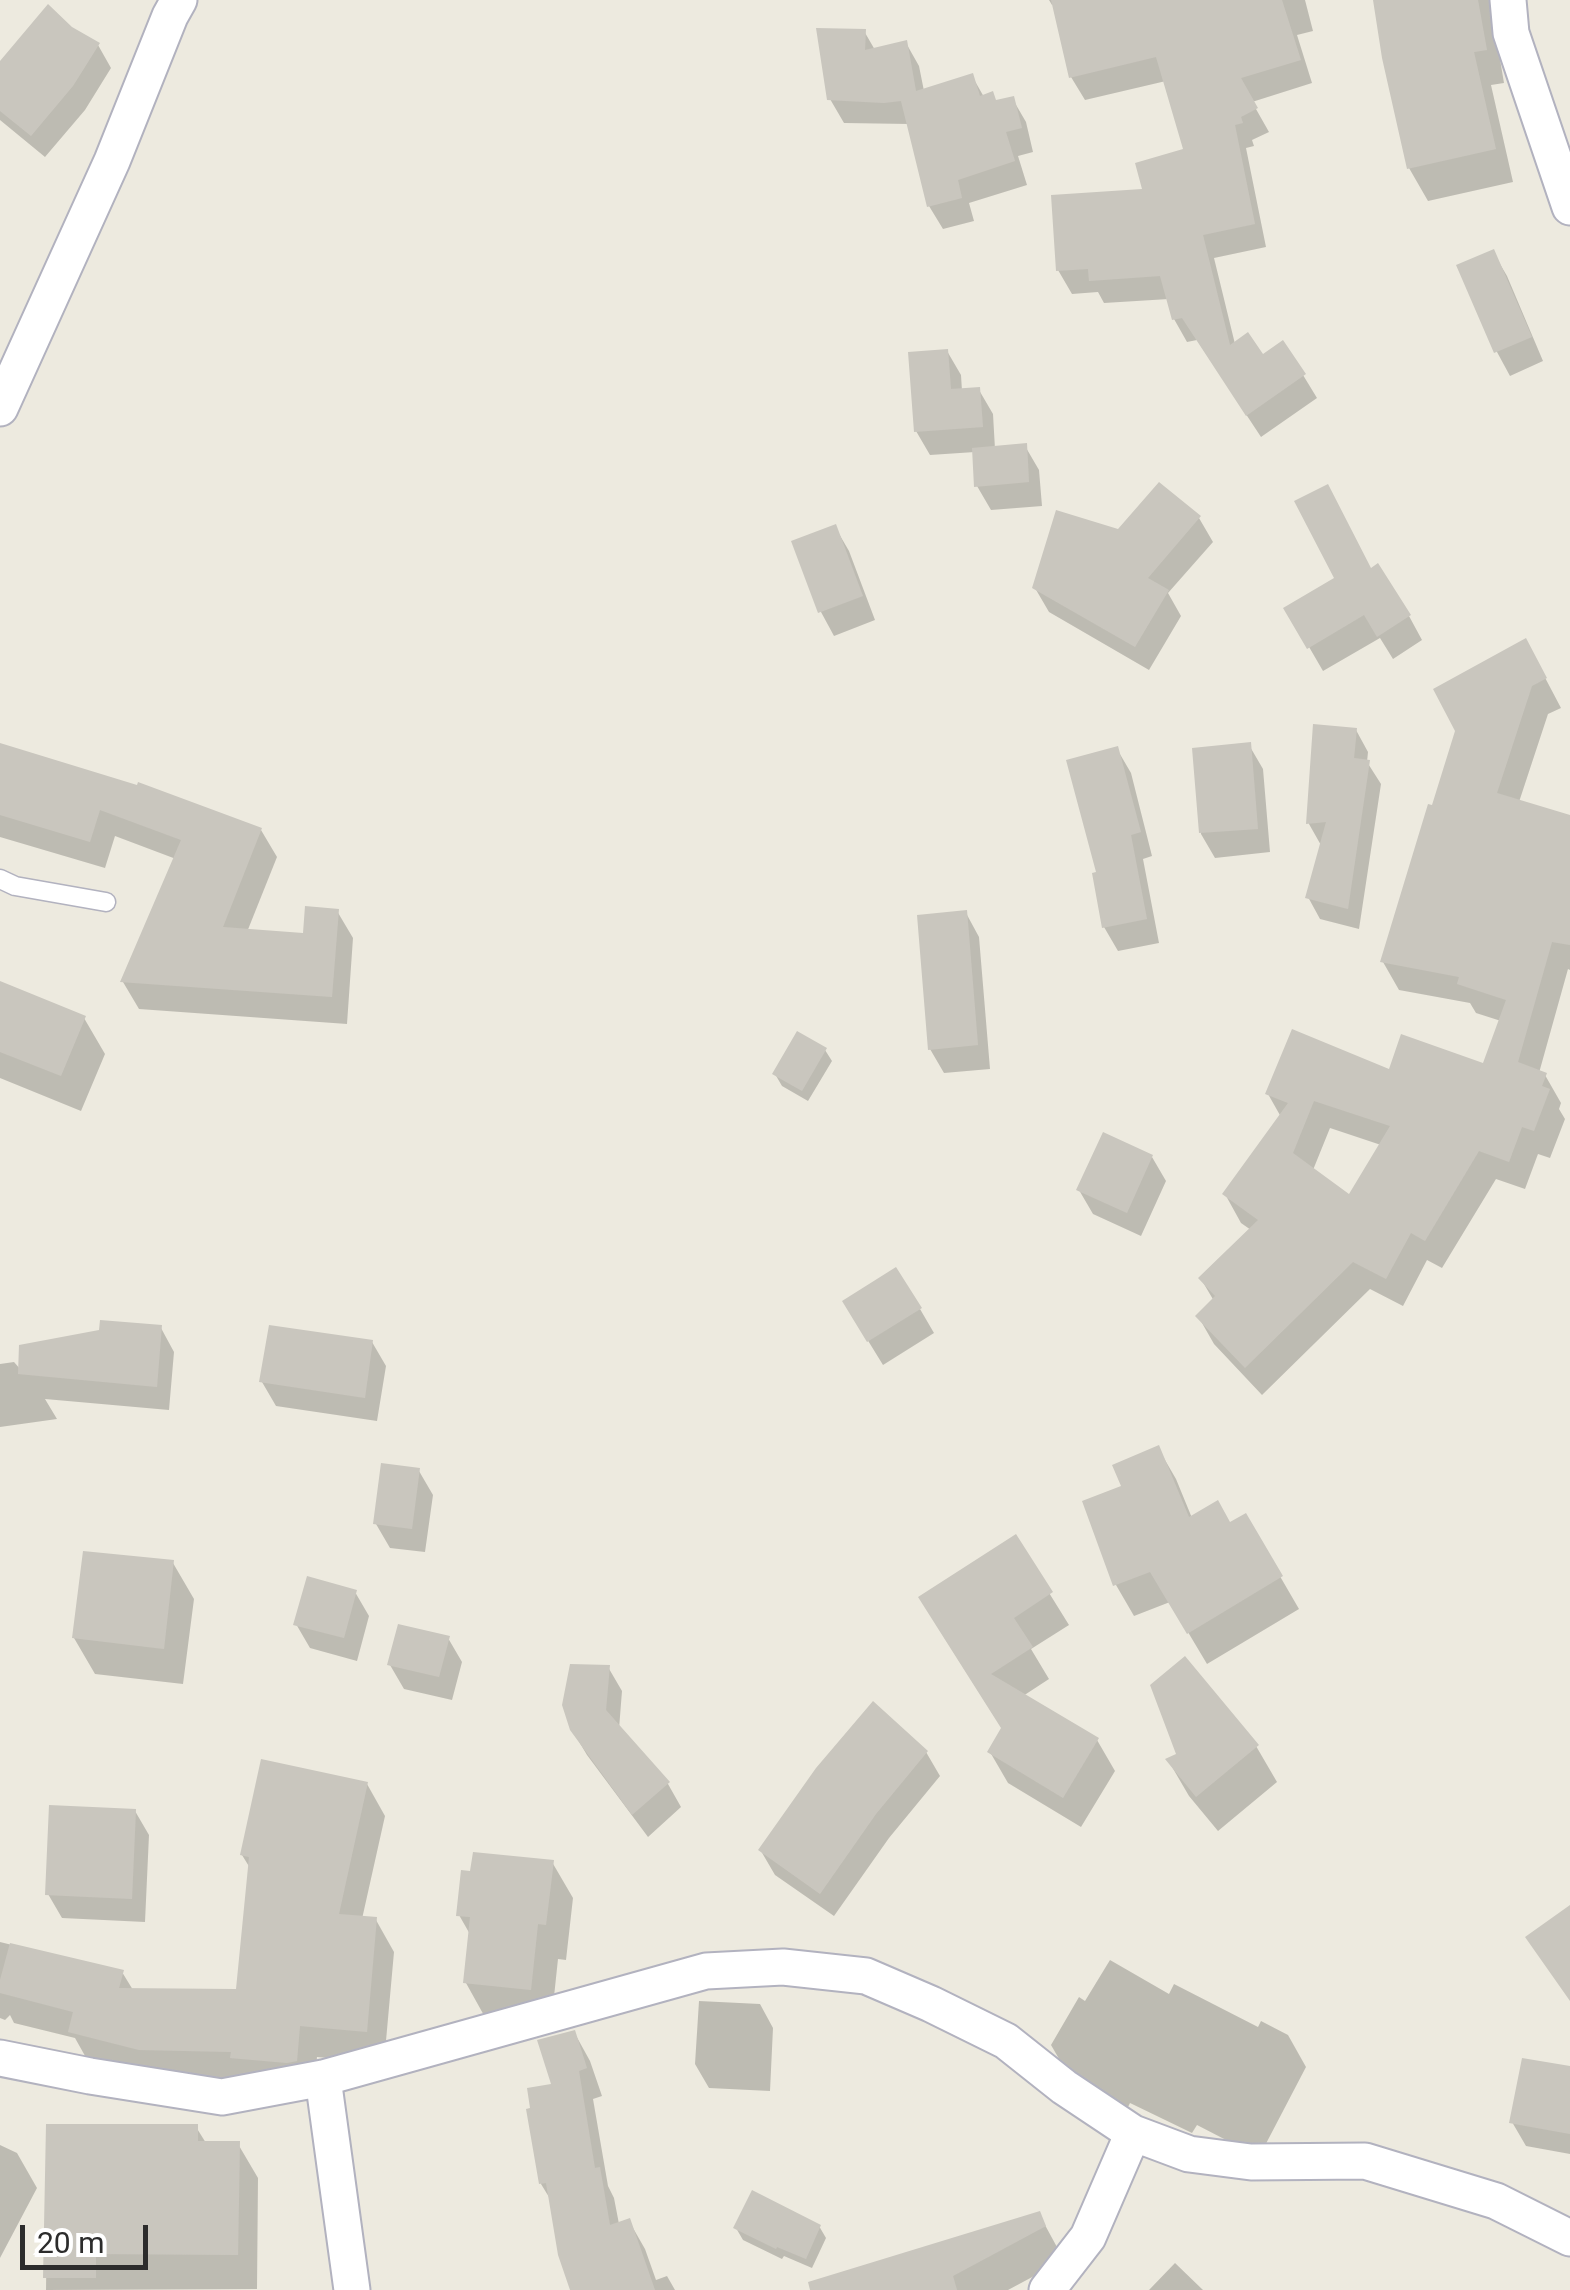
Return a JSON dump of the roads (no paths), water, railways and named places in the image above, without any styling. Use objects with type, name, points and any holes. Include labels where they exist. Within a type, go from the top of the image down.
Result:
[{"type":"street","points":[[0,408],[112,161],[179,0]]},
{"type":"street","points":[[1508,0],[1512,33],[1570,207]]},
{"type":"street","points":[[0,2058],[222,2097],[323,2078],[706,1971],[782,1967],[866,1976],[1006,2041],[1064,2087],[1133,2133],[1189,2154],[1252,2162],[1365,2160],[1496,2201],[1570,2238]]},
{"type":"street","points":[[323,2078],[352,2290]]},
{"type":"street","points":[[1047,2290],[1088,2237],[1133,2133]]},
{"type":"lane","points":[[0,878],[16,886],[106,902]]}]
